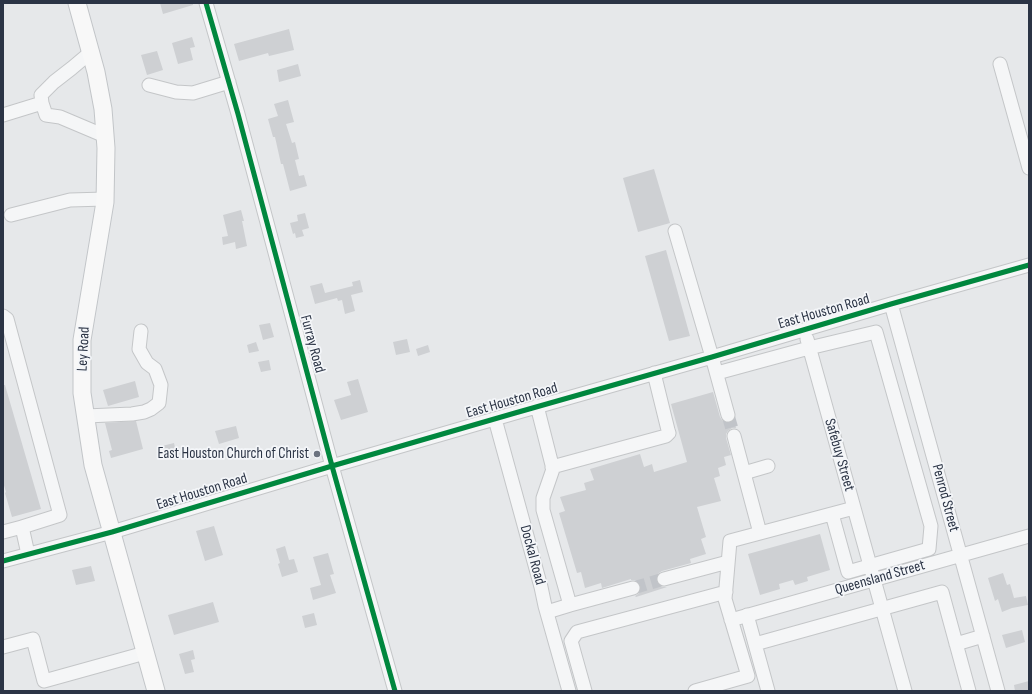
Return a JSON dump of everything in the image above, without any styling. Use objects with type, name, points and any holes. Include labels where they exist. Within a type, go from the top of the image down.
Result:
[{"type":"main road","name":"Ley Road","points":[[77,3],[96,72],[103,109],[106,148],[105,199],[82,340],[82,393],[93,465],[156,691]]},
{"type":"street","name":"Furray Road","points":[[206,3],[229,82],[332,466],[395,691]]},
{"type":"street","points":[[91,52],[54,82],[41,95],[42,103],[46,115],[60,117],[105,136]]},
{"type":"street","points":[[1000,64],[1029,168]]},
{"type":"street","points":[[149,85],[176,92],[193,93],[229,82]]},
{"type":"street","points":[[3,115],[42,103]]},
{"type":"street","points":[[11,215],[70,200],[105,199]]},
{"type":"street","points":[[675,231],[728,415]]},
{"type":"street","name":"East Houston Road","points":[[3,561],[112,532],[537,406],[1029,265]]},
{"type":"street","name":"Penrod Street","points":[[891,304],[998,691]]},
{"type":"street","points":[[3,316],[7,319],[60,515],[3,532]]},
{"type":"street","points":[[849,317],[854,337]]},
{"type":"street","name":"Safebuy Street","points":[[805,330],[905,691]]},
{"type":"street","points":[[86,416],[132,414],[151,409],[159,403],[161,385],[155,369],[147,363],[139,349],[141,332]]},
{"type":"street","points":[[717,373],[809,348],[876,332],[931,526],[929,549],[848,572],[832,514]]},
{"type":"street","points":[[759,343],[764,360]]},
{"type":"street","points":[[552,467],[666,436],[668,430],[654,373]]},
{"type":"street","points":[[537,406],[553,469],[543,498],[543,510],[570,605]]},
{"type":"street","name":"Dockal Road","points":[[495,419],[569,691]]},
{"type":"street","points":[[734,436],[760,533]]},
{"type":"street","points":[[744,473],[768,466]]},
{"type":"street","points":[[695,691],[748,676],[725,599],[730,541],[854,508]]},
{"type":"street","points":[[22,527],[28,554]]},
{"type":"street","name":"Queensland Street","points":[[731,620],[1029,536]]},
{"type":"street","points":[[664,579],[728,562]]},
{"type":"street","points":[[547,612],[633,588]]},
{"type":"street","points":[[585,691],[571,641],[577,632],[726,592]]},
{"type":"street","points":[[756,644],[942,592],[969,691]]},
{"type":"street","points":[[747,615],[768,691]]},
{"type":"street","points":[[956,644],[983,636]]},
{"type":"street","points":[[3,647],[33,639],[44,681],[145,653]]},
{"type":"street","points":[[561,660],[575,657]]},
{"type":"building","points":[[160,3],[193,3],[193,5],[163,14]]},
{"type":"building","points":[[289,29],[294,50],[269,56],[268,53],[239,61],[234,44]]},
{"type":"building","points":[[192,37],[195,47],[190,48],[193,60],[178,64],[172,43]]},
{"type":"building","points":[[157,51],[163,70],[147,75],[141,55]]},
{"type":"building","points":[[298,64],[301,76],[279,82],[277,70]]},
{"type":"building","points":[[288,100],[294,122],[286,124],[292,143],[295,142],[299,159],[295,160],[299,176],[304,175],[307,186],[290,191],[283,164],[281,164],[275,137],[273,137],[268,119],[278,116],[274,104]]},
{"type":"building","points":[[654,169],[670,223],[638,232],[623,178]]},
{"type":"building","points":[[241,210],[247,246],[236,249],[235,242],[223,245],[222,237],[228,236],[223,215]]},
{"type":"building","points":[[305,213],[309,228],[302,230],[304,236],[296,238],[295,233],[293,234],[290,223],[298,221],[297,215]]},
{"type":"building","points":[[666,250],[690,336],[669,341],[645,256]]},
{"type":"building","points":[[360,280],[363,292],[351,295],[355,311],[345,314],[342,300],[338,301],[337,298],[315,304],[310,286],[322,283],[325,293],[353,286],[352,282]]},
{"type":"building","points":[[270,323],[274,337],[263,340],[259,325]]},
{"type":"building","points":[[407,339],[410,352],[396,355],[393,342]]},
{"type":"building","points":[[256,342],[259,351],[249,353],[247,345]]},
{"type":"building","points":[[428,345],[430,352],[418,356],[416,349]]},
{"type":"building","points":[[269,360],[271,370],[261,372],[258,362]]},
{"type":"building","points":[[358,379],[368,412],[341,420],[334,400],[351,395],[347,382]]},
{"type":"building","points":[[135,381],[139,397],[108,406],[103,390]]},
{"type":"building","points":[[3,385],[5,385],[41,509],[12,517],[3,482]]},
{"type":"building","points":[[713,392],[720,417],[726,423],[730,423],[734,420],[736,428],[732,428],[726,434],[731,455],[724,457],[726,465],[718,468],[720,476],[714,478],[721,501],[697,507],[706,537],[701,539],[706,554],[690,559],[691,563],[662,571],[656,577],[656,581],[662,587],[667,587],[636,597],[635,596],[641,590],[641,586],[638,582],[631,579],[602,588],[601,583],[585,588],[581,572],[577,573],[559,513],[565,511],[560,497],[586,490],[584,483],[594,480],[590,469],[640,454],[644,467],[652,464],[654,472],[687,462],[671,404]]},
{"type":"building","points":[[136,421],[143,449],[111,458],[109,451],[112,450],[105,423]]},
{"type":"building","points":[[236,426],[239,438],[219,444],[215,431]]},
{"type":"building","points":[[174,443],[176,452],[165,455],[162,446]]},
{"type":"building","points":[[214,526],[223,555],[205,561],[196,531]]},
{"type":"building","points":[[820,534],[830,570],[807,577],[808,581],[795,585],[793,580],[779,584],[780,589],[760,595],[748,554]]},
{"type":"building","points":[[285,546],[289,560],[294,559],[298,572],[282,577],[276,549]]},
{"type":"building","points":[[328,553],[334,574],[330,575],[336,593],[313,600],[310,588],[321,585],[313,557]]},
{"type":"building","points":[[91,566],[95,581],[76,585],[72,570]]},
{"type":"building","points":[[1003,573],[1007,585],[1010,584],[1014,598],[1026,596],[1028,605],[1012,608],[1002,612],[998,599],[995,601],[988,578]]},
{"type":"building","points":[[213,602],[219,622],[174,635],[168,615]]},
{"type":"building","points":[[314,613],[317,625],[305,628],[302,616]]},
{"type":"building","points":[[1022,630],[1025,642],[1006,648],[1002,635]]},
{"type":"building","points":[[193,650],[195,659],[191,660],[194,672],[185,674],[179,654]]},
{"type":"building","points":[[1029,681],[1029,691],[1015,691],[1014,685]]},
{"type":"tunnel","points":[[728,415],[734,436]]},
{"type":"tunnel","points":[[633,588],[664,579]]},
{"type":"cycle path","points":[[206,3],[238,114],[332,466],[395,691]]},
{"type":"cycle path","points":[[3,561],[112,532],[332,466],[1029,265]]},
{"type":"place","name":"East Houston Church of Christ","points":[[317,454]]}]
